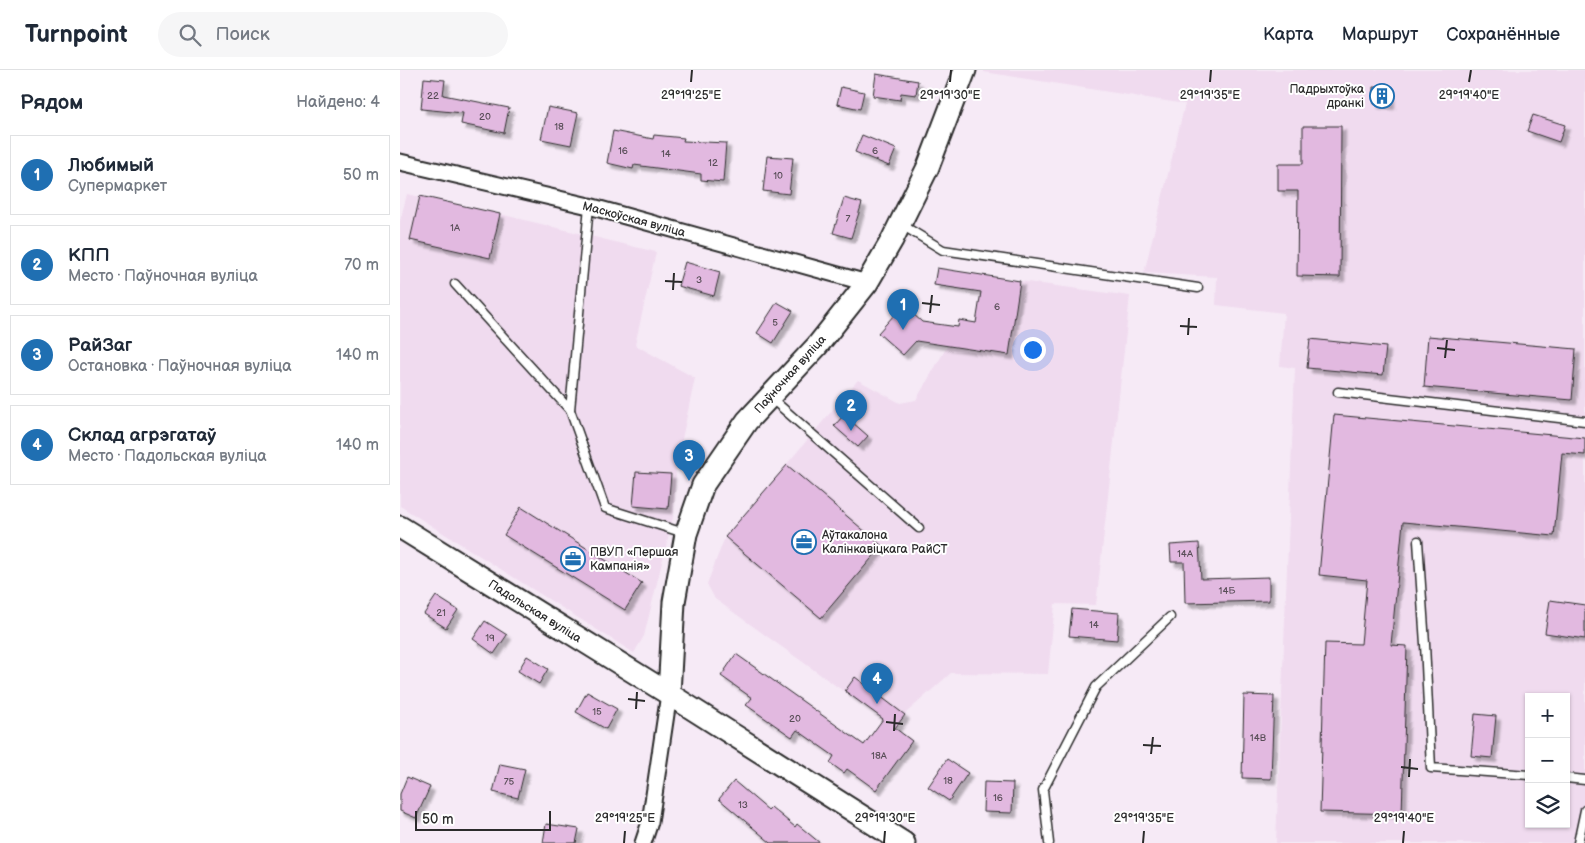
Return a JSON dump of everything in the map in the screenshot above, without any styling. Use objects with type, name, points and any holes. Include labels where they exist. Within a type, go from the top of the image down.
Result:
[{"type":"street","name":"Паўночная вуліца","points":[[669,694],[674,602],[686,534],[703,485],[748,421],[817,346],[867,283],[900,224],[928,167],[965,70]]},
{"type":"street","name":"Маскоўская вуліца","points":[[400,162],[589,206],[867,283]]},
{"type":"street","name":"Падольская вуліца","points":[[400,527],[904,843]]},
{"type":"street","points":[[643,843],[650,822],[669,694]]},
{"type":"lane","points":[[570,410],[589,206]]},
{"type":"lane","points":[[900,224],[944,250],[1198,288]]},
{"type":"lane","points":[[454,284],[570,410],[605,508],[686,534]]},
{"type":"lane","points":[[1338,392],[1585,421]]},
{"type":"lane","points":[[770,397],[919,528]]},
{"type":"lane","points":[[1418,541],[1431,768],[1525,775]]},
{"type":"lane","points":[[1049,843],[1043,790],[1096,686],[1170,617]]},
{"type":"lane","points":[[1570,778],[1585,780]]},
{"type":"lane","points":[[1578,843],[1585,810]]},
{"type":"shaded area","points":[[984,70],[1585,70],[1585,843],[1276,843],[1295,368],[1280,366],[1284,313],[1216,305],[1217,277],[1144,273],[1185,104],[984,72]]},
{"type":"shaded area","name":"ПВУП «Першая Кампанія»","points":[[407,194],[500,214],[656,252],[635,345],[695,378],[676,467],[674,513],[644,636],[634,653],[400,506],[400,221]]},
{"type":"shaded area","name":"Аўтакалона Калінкавіцкага РайСТ","points":[[1020,281],[1130,296],[1096,605],[1055,604],[1048,674],[951,673],[907,712],[895,728],[715,599],[707,584],[725,537],[858,380],[900,403],[916,400],[948,345],[1009,354]]},
{"type":"building","points":[[876,74],[918,81],[916,95],[901,93],[900,100],[873,96]]},
{"type":"building","points":[[424,78],[445,80],[443,95],[509,108],[504,133],[461,124],[463,113],[421,109]]},
{"type":"building","points":[[841,87],[864,92],[860,109],[837,104]]},
{"type":"building","name":"Падрыхтоўка дранкі","points":[[1374,87],[1390,88],[1390,105],[1374,104]]},
{"type":"building","points":[[548,107],[578,113],[571,145],[541,139]]},
{"type":"building","points":[[1533,115],[1565,125],[1559,142],[1527,131]]},
{"type":"building","points":[[1303,126],[1341,126],[1340,277],[1297,276],[1298,191],[1278,191],[1278,164],[1303,164]]},
{"type":"building","points":[[613,131],[653,139],[654,135],[684,138],[683,141],[726,143],[723,182],[701,180],[701,174],[634,165],[633,169],[607,163]]},
{"type":"building","points":[[862,135],[896,149],[889,166],[855,152]]},
{"type":"building","points":[[767,156],[793,158],[789,194],[763,191]]},
{"type":"building","points":[[420,196],[500,214],[490,258],[410,240]]},
{"type":"building","points":[[844,198],[862,203],[851,238],[833,233]]},
{"type":"building","points":[[685,262],[720,272],[714,296],[678,286]]},
{"type":"building","points":[[937,268],[1020,281],[1009,355],[916,341],[903,355],[878,333],[903,305],[922,322],[958,327],[959,320],[976,323],[981,292],[934,285]]},
{"type":"building","points":[[777,302],[793,311],[773,343],[757,333]]},
{"type":"building","points":[[1428,336],[1576,349],[1572,400],[1424,387]]},
{"type":"building","points":[[1310,339],[1386,347],[1383,375],[1307,368]]},
{"type":"building","points":[[844,415],[868,436],[858,447],[834,426]]},
{"type":"building","points":[[1334,415],[1585,438],[1585,455],[1562,453],[1554,536],[1403,522],[1391,645],[1407,646],[1402,814],[1320,812],[1325,643],[1361,644],[1367,580],[1319,575]]},
{"type":"building","name":"Аўтакалона Калінкавіцкага РайСТ","points":[[787,465],[882,546],[821,618],[725,537]]},
{"type":"building","points":[[636,472],[671,474],[668,509],[633,506]]},
{"type":"building","name":"ПВУП «Першая Кампанія»","points":[[521,507],[642,583],[625,610],[504,535]]},
{"type":"building","points":[[1199,543],[1201,579],[1269,577],[1269,601],[1185,603],[1184,562],[1171,562],[1170,545]]},
{"type":"building","points":[[436,596],[458,610],[446,628],[424,614]]},
{"type":"building","points":[[1550,600],[1585,605],[1585,639],[1545,633]]},
{"type":"building","points":[[1072,609],[1119,613],[1117,640],[1069,636]]},
{"type":"building","points":[[485,621],[507,635],[494,654],[473,639]]},
{"type":"building","points":[[736,654],[864,745],[883,719],[845,691],[855,677],[905,715],[895,728],[912,741],[876,790],[847,769],[844,773],[830,763],[834,756],[797,730],[792,737],[746,705],[752,698],[721,676]]},
{"type":"building","points":[[527,656],[548,669],[539,684],[518,671]]},
{"type":"building","points":[[587,692],[617,709],[606,729],[576,712]]},
{"type":"building","points":[[1244,695],[1274,696],[1271,779],[1242,778]]},
{"type":"building","points":[[1475,714],[1496,716],[1492,758],[1471,756]]},
{"type":"building","points":[[947,759],[968,773],[949,801],[928,787]]},
{"type":"building","points":[[500,764],[525,769],[518,798],[493,792]]},
{"type":"building","points":[[407,777],[430,787],[416,818],[400,811],[400,794]]},
{"type":"building","points":[[734,781],[768,810],[771,807],[795,827],[797,824],[820,843],[771,843],[719,799]]},
{"type":"building","points":[[984,782],[1013,783],[1012,813],[983,812]]},
{"type":"building","points":[[546,824],[579,829],[576,843],[543,843]]},
{"type":"place","name":"Падрыхтоўка дранкі","points":[[1382,96]]},
{"type":"place","name":"Любимый","points":[[903,330]]},
{"type":"place","name":"КПП","points":[[851,431]]},
{"type":"place","name":"РайЗаг","points":[[689,481]]},
{"type":"place","name":"Аўтакалона Калінкавіцкага РайСТ","points":[[804,542]]},
{"type":"place","name":"ПВУП «Першая Кампанія»","points":[[573,559]]},
{"type":"place","name":"Склад агрэгатаў","points":[[877,704]]}]
